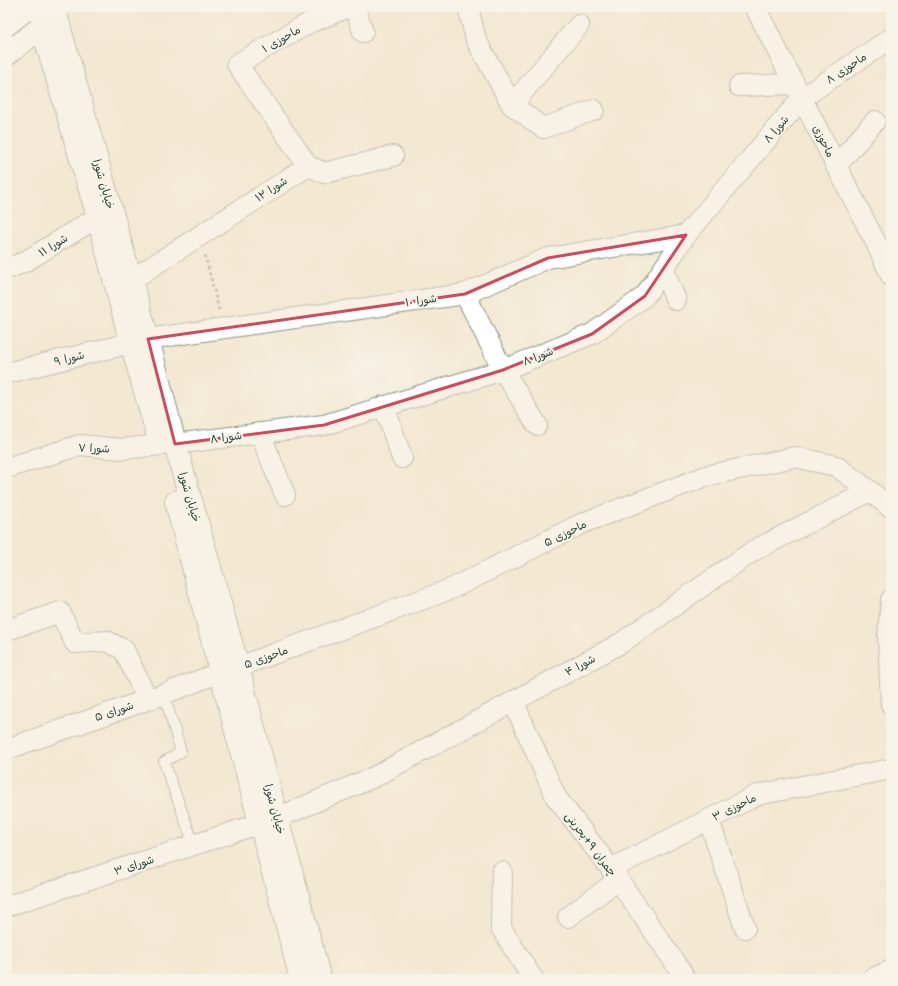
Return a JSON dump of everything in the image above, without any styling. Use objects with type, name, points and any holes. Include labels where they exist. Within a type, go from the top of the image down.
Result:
[{"type":"main road","points":[[7,24],[28,7]]},
{"type":"main road","points":[[7,54],[52,13]]},
{"type":"main road","name":"خیابان شورا","points":[[52,13],[98,217],[140,341],[269,821],[320,979]]},
{"type":"main road","name":"خیابان شورا","points":[[52,13],[131,280],[140,341]]},
{"type":"main road","name":"خیابان شورا","points":[[269,821],[301,979]]},
{"type":"street","name":"ماحوزی ۱","points":[[308,166],[236,64],[309,23],[349,7]]},
{"type":"street","points":[[355,7],[363,32]]},
{"type":"street","points":[[468,7],[476,40],[512,105],[543,128],[594,110]]},
{"type":"street","name":"ماحوزی","points":[[755,7],[877,245],[891,276]]},
{"type":"street","points":[[512,105],[579,25]]},
{"type":"street","name":"ماحوزی ۸","points":[[798,91],[891,38]]},
{"type":"street","points":[[739,86],[798,91]]},
{"type":"street","name":"شورا ۸","points":[[168,445],[324,425],[503,370],[592,334],[645,296],[686,234],[798,91]]},
{"type":"street","points":[[836,166],[875,121]]},
{"type":"street","points":[[308,166],[325,173],[393,156]]},
{"type":"street","name":"شورا ۱۲","points":[[131,280],[308,166]]},
{"type":"street","name":"شورا ۱۱","points":[[7,269],[26,261],[98,217]]},
{"type":"street","name":"شورا ۱۰","points":[[140,341],[465,294],[548,258],[686,234]]},
{"type":"street","points":[[663,270],[676,300]]},
{"type":"street","points":[[465,294],[503,370],[537,425]]},
{"type":"street","name":"شورا ۹","points":[[7,373],[140,341]]},
{"type":"street","points":[[384,406],[402,458]]},
{"type":"street","points":[[260,433],[285,495]]},
{"type":"street","name":"شورا ۷","points":[[7,468],[80,446],[121,449],[168,445]]},
{"type":"street","name":"ماحوزی ۵","points":[[229,670],[451,589],[583,524],[706,476],[795,458],[836,466],[870,490],[891,508]]},
{"type":"street","name":"شورا ۴","points":[[269,821],[374,777],[621,643],[753,551],[870,490]]},
{"type":"street","points":[[891,600],[888,636],[891,704]]},
{"type":"street","points":[[7,630],[60,612],[75,643],[107,641],[124,650],[156,697]]},
{"type":"street","name":"شورای ۵","points":[[7,749],[229,670]]},
{"type":"street","name":"چمران ۹+بحرینی","points":[[513,701],[556,797],[615,875],[679,977]]},
{"type":"street","name":"ماحوزی ۳","points":[[568,917],[615,875],[709,820],[757,795],[891,769]]},
{"type":"street","points":[[709,820],[745,928]]},
{"type":"street","name":"شورای ۳","points":[[7,906],[269,821]]},
{"type":"street","points":[[502,872],[500,928],[533,979]]},
{"type":"street","points":[[872,979],[891,970]]},
{"type":"lane","points":[[156,697],[181,752],[164,762],[194,845]]},
{"type":"path","points":[[200,236],[224,328]]},
{"type":"highlighted area","points":[[686,235],[645,296],[592,334],[503,370],[324,425],[175,444],[148,339],[465,294],[548,258]]}]
